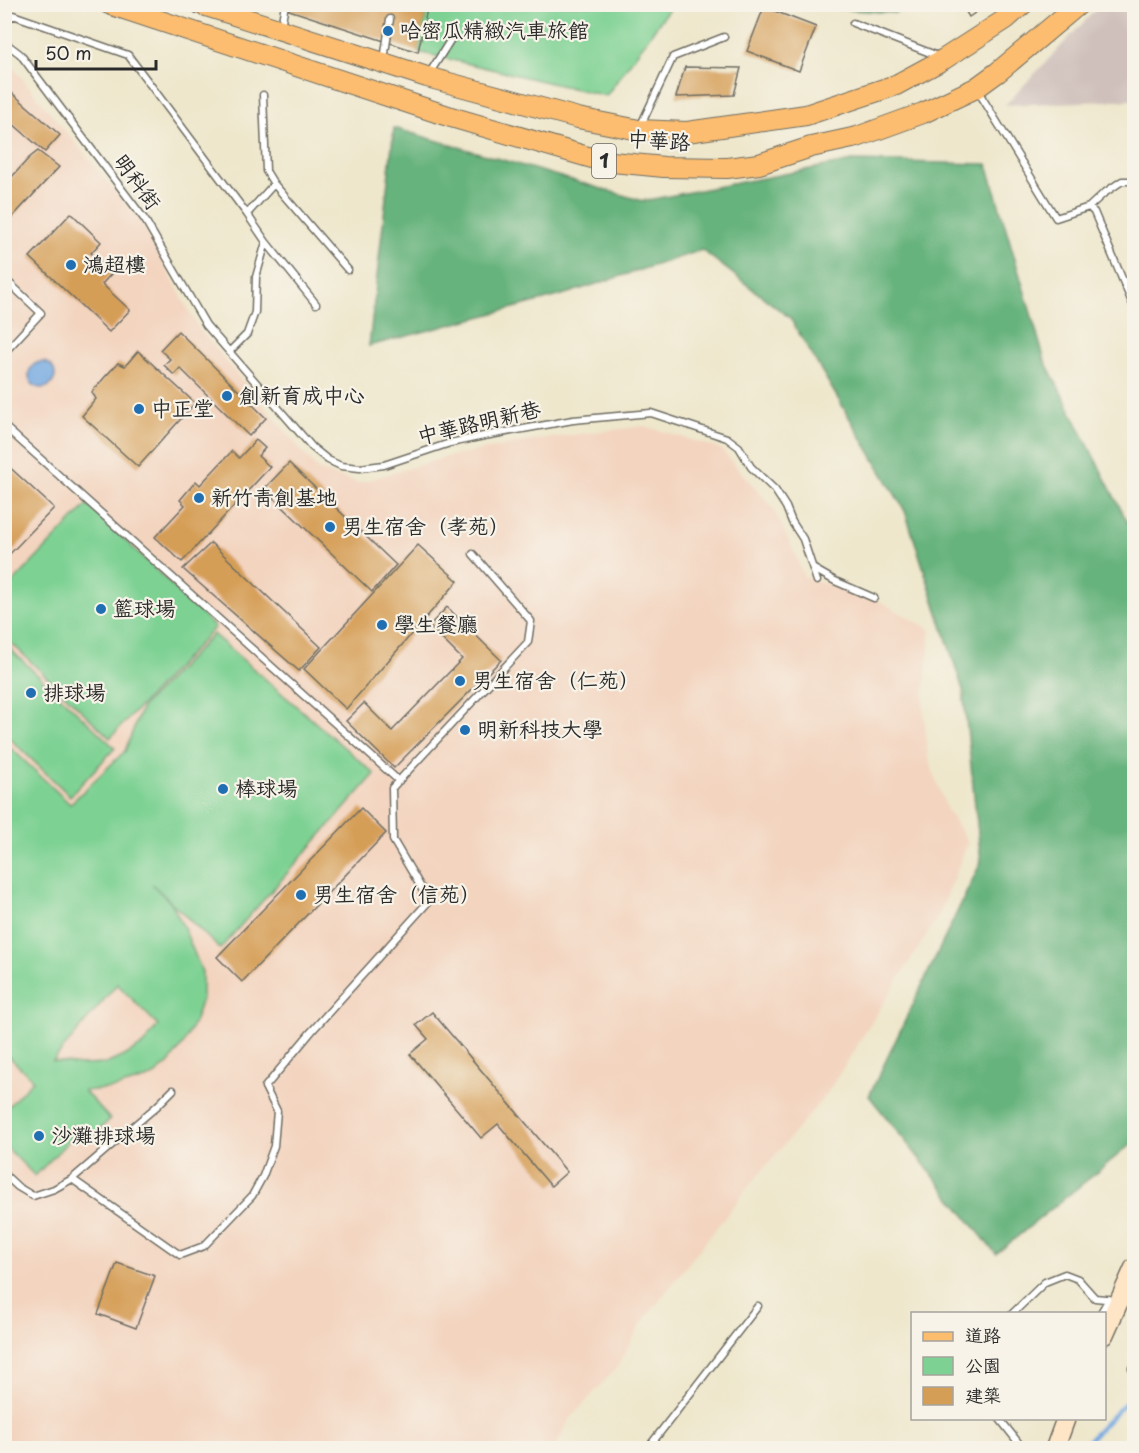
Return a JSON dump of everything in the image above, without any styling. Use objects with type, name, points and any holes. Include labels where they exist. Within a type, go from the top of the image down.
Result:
[{"type":"main road","name":"中華路","points":[[110,4],[451,117],[602,161],[664,167],[727,168],[759,164],[857,136],[923,113],[976,88],[1079,4]]},
{"type":"main road","name":"中華路","points":[[200,4],[383,64],[578,118],[639,130],[687,132],[806,115],[896,85],[1006,19],[1023,4]]},
{"type":"street","points":[[1106,1329],[1115,1300],[1134,1268]]},
{"type":"street","points":[[1055,1449],[1066,1420]]},
{"type":"lane","points":[[280,31],[285,4]]},
{"type":"lane","points":[[4,24],[13,15],[128,55],[266,242],[316,304]]},
{"type":"lane","points":[[383,64],[390,19]]},
{"type":"lane","points":[[853,23],[944,58]]},
{"type":"lane","points":[[639,130],[673,57],[724,37]]},
{"type":"lane","points":[[427,77],[451,39]]},
{"type":"lane","name":"明科街","points":[[4,42],[21,54],[138,210],[206,325],[229,352]]},
{"type":"lane","points":[[976,88],[1056,218],[1089,207],[1122,181],[1134,181]]},
{"type":"lane","points":[[263,95],[266,171],[274,184],[348,270]]},
{"type":"lane","points":[[247,214],[274,184]]},
{"type":"lane","points":[[1089,207],[1094,212],[1134,307]]},
{"type":"lane","points":[[229,352],[247,334],[255,312],[256,276],[266,242]]},
{"type":"lane","points":[[4,278],[41,313],[4,353]]},
{"type":"lane","name":"中華路明新巷","points":[[229,352],[312,447],[328,460],[341,466],[360,468],[384,465],[450,443],[484,436],[573,420],[651,413],[727,438],[739,447],[751,467],[775,490],[786,507],[803,539],[817,581]]},
{"type":"lane","points":[[4,426],[399,781]]},
{"type":"lane","points":[[72,1179],[180,1255],[204,1246],[252,1196],[263,1176],[274,1146],[277,1111],[265,1086],[429,901],[393,840],[392,788],[528,642],[531,621],[473,554]]},
{"type":"lane","points":[[813,568],[874,598]]},
{"type":"lane","points":[[4,1174],[18,1187],[33,1196],[54,1189],[72,1179],[158,1106],[173,1089]]},
{"type":"lane","points":[[1014,1312],[1046,1282],[1065,1274],[1078,1279],[1095,1298],[1115,1300]]},
{"type":"lane","points":[[1102,1312],[1115,1300]]},
{"type":"lane","points":[[648,1449],[758,1306]]},
{"type":"lane","points":[[1000,1420],[1021,1446]]},
{"type":"shaded area","points":[[1100,5],[1134,5],[1134,100],[1005,105]]},
{"type":"shaded area","name":"明新科技大學","points":[[4,60],[10,64],[142,223],[199,329],[318,470],[359,483],[446,457],[547,438],[645,426],[721,449],[773,508],[804,577],[874,598],[931,630],[923,703],[928,757],[947,810],[968,842],[940,913],[826,1095],[750,1185],[641,1324],[617,1367],[570,1419],[555,1448],[5,1448]]},
{"type":"green space","points":[[909,4],[895,13],[784,5]]},
{"type":"green space","points":[[428,5],[672,5],[606,96],[418,52]]},
{"type":"green space","points":[[394,128],[643,201],[852,161],[987,164],[1045,361],[1134,535],[1134,1142],[996,1254],[869,1096],[981,862],[963,690],[905,511],[790,318],[702,250],[559,296],[369,346]]},
{"type":"green space","name":"籃球場","points":[[88,504],[215,627],[110,738],[5,637],[4,592]]},
{"type":"green space","points":[[213,634],[375,774],[220,949],[152,884],[172,904],[202,972],[202,999],[195,1020],[184,1043],[169,1063],[152,1077],[115,1088],[84,1091],[110,1119],[93,1137],[82,1127],[35,1176],[5,1146],[5,1110],[33,1080],[5,1053],[5,745],[70,804],[125,751],[142,707]],"holes":[[[117,984],[158,1025],[143,1045],[106,1064],[80,1065],[53,1061]]]},
{"type":"green space","name":"排球場","points":[[9,648],[115,748],[70,796],[5,734],[5,652]]},
{"type":"water","points":[[42,362],[51,366],[55,375],[51,384],[42,388],[33,384],[29,375],[33,366]]},
{"type":"building","name":"哈密瓜精緻汽車旅館","points":[[290,4],[428,4],[418,52],[289,10]]},
{"type":"building","points":[[961,4],[988,4],[969,17]]},
{"type":"building","points":[[764,7],[816,27],[799,71],[747,51]]},
{"type":"building","points":[[685,67],[741,68],[734,95],[676,97]]},
{"type":"building","points":[[4,86],[60,135],[45,152],[4,116]]},
{"type":"building","points":[[38,151],[59,167],[4,226],[4,174],[10,179]]},
{"type":"building","name":"鴻超樓","points":[[71,213],[101,242],[91,253],[112,273],[102,284],[130,310],[109,332],[30,257]]},
{"type":"building","name":"創新育成中心","points":[[178,331],[266,418],[249,436],[180,368],[174,375],[164,365],[170,359],[160,350]]},
{"type":"building","name":"中正堂","points":[[138,351],[195,403],[138,467],[82,416],[96,399],[92,392],[104,378],[118,363],[125,366]]},
{"type":"building","points":[[256,440],[265,448],[258,456],[270,467],[182,562],[155,537],[185,505],[180,500],[196,481],[200,485],[232,451],[239,458]]},
{"type":"building","points":[[4,462],[54,508],[4,560]]},
{"type":"building","name":"男生宿舍（孝苑）","points":[[289,463],[396,565],[372,592],[264,489]]},
{"type":"building","points":[[211,543],[321,647],[299,671],[183,569]]},
{"type":"building","name":"學生餐廳","points":[[418,545],[458,581],[346,709],[304,669]]},
{"type":"building","name":"男生宿舍（仁苑）","points":[[447,607],[501,660],[394,768],[346,721],[364,703],[392,731],[462,659],[429,626]]},
{"type":"building","name":"男生宿舍（信苑）","points":[[361,808],[386,833],[242,982],[217,957]]},
{"type":"building","points":[[432,1012],[567,1172],[551,1186],[498,1124],[481,1138],[410,1054],[428,1039],[416,1025]]},
{"type":"building","points":[[117,1263],[155,1276],[136,1328],[98,1314]]},
{"type":"waterway","points":[[1081,1448],[1134,1394]]},
{"type":"place","name":"哈密瓜精緻汽車旅館","points":[[388,31]]},
{"type":"place","name":"鴻超樓","points":[[71,265]]},
{"type":"place","name":"創新育成中心","points":[[227,396]]},
{"type":"place","name":"中正堂","points":[[139,409]]},
{"type":"place","name":"新竹青創基地","points":[[199,498]]},
{"type":"place","name":"男生宿舍（孝苑）","points":[[330,527]]},
{"type":"place","name":"籃球場","points":[[101,609]]},
{"type":"place","name":"學生餐廳","points":[[382,625]]},
{"type":"place","name":"男生宿舍（仁苑）","points":[[460,681]]},
{"type":"place","name":"排球場","points":[[31,693]]},
{"type":"place","name":"明新科技大學","points":[[465,730]]},
{"type":"place","name":"棒球場","points":[[223,789]]},
{"type":"place","name":"男生宿舍（信苑）","points":[[301,895]]},
{"type":"place","name":"沙灘排球場","points":[[39,1136]]}]
